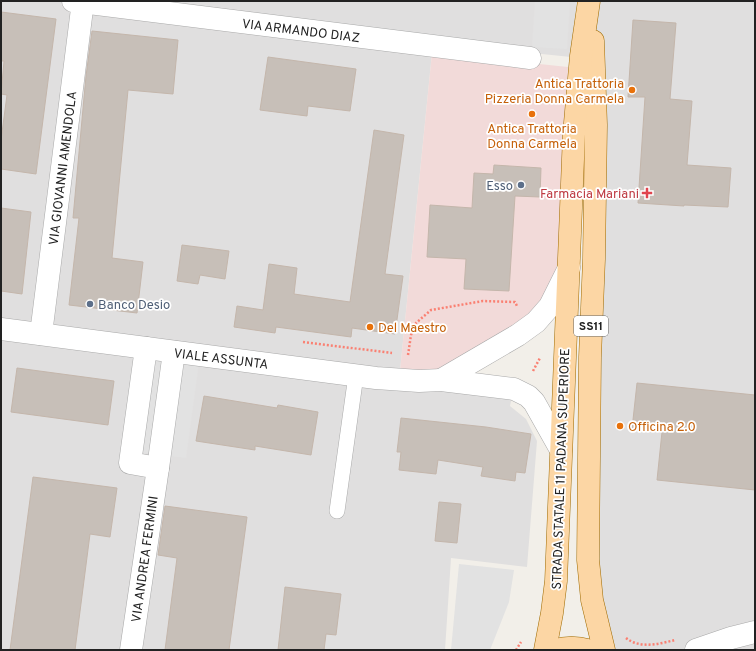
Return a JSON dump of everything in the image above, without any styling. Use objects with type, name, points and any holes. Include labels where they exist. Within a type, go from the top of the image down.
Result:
[{"type":"main road","name":"STRADA STATALE 11 PADANA SUPERIORE","points":[[545,650],[556,581],[574,134],[580,56],[590,1]]},
{"type":"main road","name":"STRADA STATALE 11 PADANA SUPERIORE","points":[[590,1],[596,125],[594,259],[590,357],[588,560],[592,600],[604,650]]},
{"type":"main road","points":[[555,650],[572,648],[588,650]]},
{"type":"street","name":"VIA ARMANDO DIAZ","points":[[80,1],[530,58]]},
{"type":"street","name":"VIA GIOVANNI AMENDOLA","points":[[41,334],[80,1]]},
{"type":"street","points":[[441,380],[518,335],[536,322],[550,306],[569,268]]},
{"type":"street","name":"VIALE ASSUNTA","points":[[1,329],[356,375],[401,380],[441,380],[514,389],[528,396],[539,410],[561,450]]},
{"type":"street","points":[[146,348],[130,463],[158,468]]},
{"type":"street","name":"VIA ANDREA FERMINI","points":[[131,650],[174,352]]},
{"type":"street","points":[[709,648],[746,633],[755,632]]},
{"type":"lane","points":[[337,510],[356,375]]},
{"type":"path","points":[[408,355],[411,335],[416,323],[431,310],[483,301],[515,302],[518,307]]},
{"type":"path","points":[[296,341],[393,353]]},
{"type":"path","points":[[401,354],[415,355]]},
{"type":"path","points":[[669,641],[670,646]]},
{"type":"shaded area","points":[[1,1],[577,1],[571,57],[433,43],[400,371],[1,321]]},
{"type":"shaded area","points":[[535,1],[570,1],[567,49],[532,47]]},
{"type":"shaded area","points":[[592,1],[755,1],[755,650],[604,650],[592,600]]},
{"type":"shaded area","points":[[432,53],[568,67],[562,267],[533,318],[438,372],[400,371]]},
{"type":"shaded area","points":[[1,337],[199,362],[512,396],[510,406],[526,419],[537,441],[527,567],[451,558],[445,650],[1,650]]},
{"type":"shaded area","points":[[152,355],[199,362],[186,458],[139,452]]},
{"type":"shaded area","points":[[459,564],[514,570],[509,602],[490,650],[451,650]]},
{"type":"building","points":[[1,12],[56,19],[36,174],[1,169],[1,140],[7,95],[1,94],[4,61],[1,61]]},
{"type":"building","points":[[633,20],[676,23],[670,99],[692,101],[687,165],[731,168],[728,207],[638,203],[645,97],[628,97]]},
{"type":"building","points":[[92,31],[178,40],[173,94],[128,90],[112,258],[143,262],[137,313],[69,305],[79,218],[73,218],[86,76]]},
{"type":"building","points":[[268,57],[356,69],[350,111],[308,106],[307,116],[260,110]]},
{"type":"building","points":[[374,130],[404,135],[385,274],[403,276],[395,334],[352,328],[351,337],[276,327],[275,333],[234,327],[237,306],[263,310],[269,264],[297,268],[294,294],[350,302]]},
{"type":"building","points":[[494,165],[541,168],[540,197],[515,196],[509,291],[464,289],[466,259],[427,257],[430,205],[472,208],[474,173],[493,174]]},
{"type":"building","points":[[1,208],[31,212],[22,294],[1,291]]},
{"type":"building","points":[[182,245],[229,251],[225,279],[200,275],[198,284],[177,281]]},
{"type":"building","points":[[17,368],[114,381],[108,425],[11,412]]},
{"type":"building","points":[[637,383],[755,395],[755,490],[657,480],[662,432],[632,429]]},
{"type":"building","points":[[204,396],[277,408],[278,405],[318,412],[311,455],[255,446],[255,450],[196,441]]},
{"type":"building","points":[[401,418],[486,427],[531,434],[525,473],[516,472],[515,481],[481,476],[483,467],[438,460],[436,474],[399,470],[401,452],[397,452]]},
{"type":"building","points":[[33,477],[117,488],[110,537],[90,534],[75,650],[10,650]]},
{"type":"building","points":[[439,502],[461,504],[457,543],[435,541]]},
{"type":"building","points":[[165,506],[247,517],[229,650],[165,650],[177,558],[158,555]]},
{"type":"building","points":[[285,587],[341,594],[336,635],[326,634],[324,650],[278,650]]},
{"type":"place","name":"Antica Trattoria Pizzeria Donna Carmela","points":[[632,90]]},
{"type":"place","name":"Antica Trattoria Donna Carmela","points":[[532,114]]},
{"type":"place","name":"Esso","points":[[521,185]]},
{"type":"place","name":"Farmacia Mariani","points":[[647,193]]},
{"type":"place","name":"Banco Desio","points":[[90,304]]},
{"type":"place","name":"Del Maestro","points":[[370,327]]},
{"type":"place","name":"Officina 2.0","points":[[620,426]]}]
